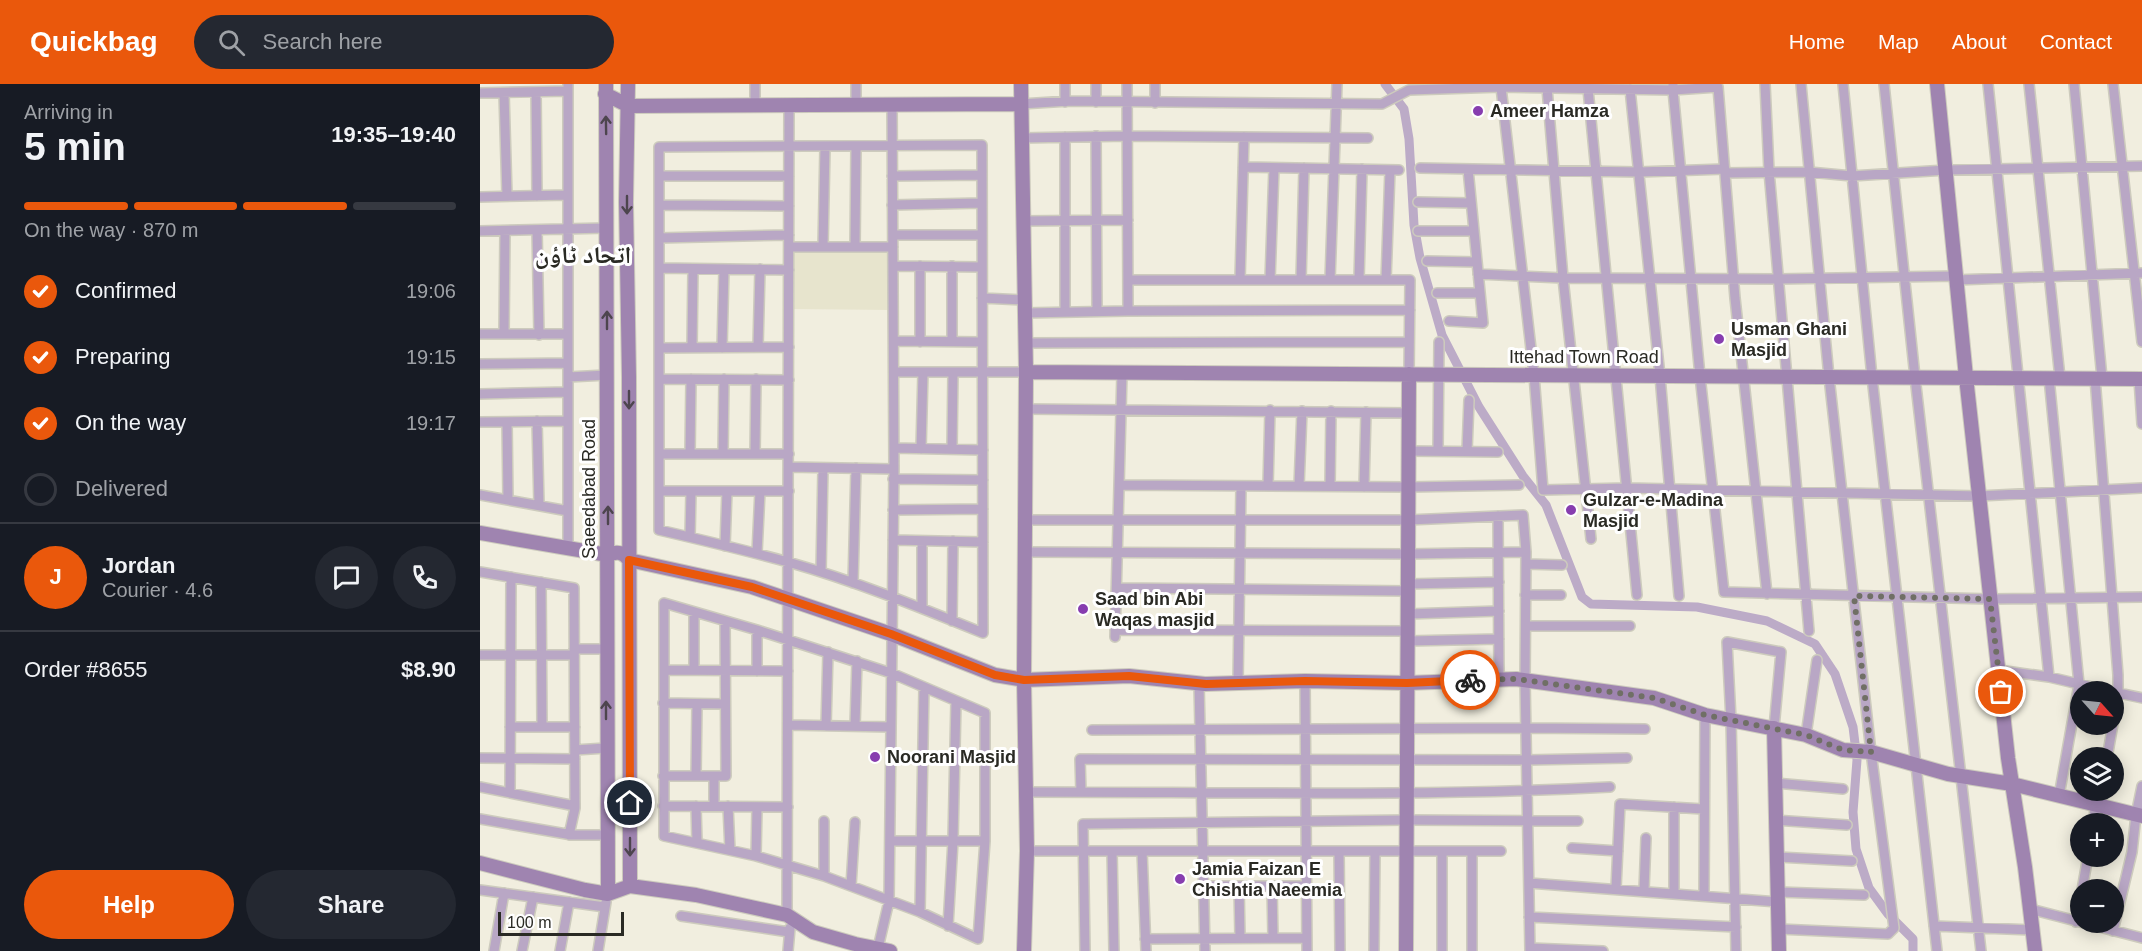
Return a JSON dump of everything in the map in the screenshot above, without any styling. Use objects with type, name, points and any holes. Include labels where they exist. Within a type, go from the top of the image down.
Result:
[{"type":"street","points":[[628,84],[626,202],[630,886]]},
{"type":"street","points":[[755,84],[755,105]]},
{"type":"street","points":[[856,84],[856,105]]},
{"type":"street","points":[[1021,84],[1026,372],[1024,680],[1027,850],[1024,951]]},
{"type":"street","points":[[1065,84],[1065,102]]},
{"type":"street","points":[[1096,84],[1096,102]]},
{"type":"street","points":[[1127,84],[1128,310]]},
{"type":"street","points":[[1155,84],[1155,104]]},
{"type":"street","points":[[1330,280],[1337,84]]},
{"type":"street","points":[[1765,84],[1769,171],[1809,630]]},
{"type":"street","points":[[1779,929],[1888,934],[1894,928],[1865,751],[1854,596],[1801,84]]},
{"type":"street","points":[[1843,84],[1872,377],[1937,951]]},
{"type":"street","points":[[1884,84],[1981,951]]},
{"type":"street","points":[[1937,84],[1998,670],[2035,951]]},
{"type":"street","points":[[1988,84],[2049,677]]},
{"type":"street","points":[[2029,84],[2050,276],[2060,492],[2079,681]]},
{"type":"street","points":[[2073,84],[2092,275],[2099,378],[2102,490],[2111,597],[2115,681]]},
{"type":"street","points":[[2114,84],[2122,166],[2138,273],[2142,342]]},
{"type":"street","points":[[1504,86],[1510,170],[1534,375],[1544,490],[1627,488],[1979,496],[2142,488]]},
{"type":"street","points":[[605,89],[628,106],[1065,102],[1382,104],[1406,92],[1425,87],[1536,86],[1547,88],[1563,86],[1588,89],[1718,87],[1734,279],[1767,594]]},
{"type":"street","points":[[480,93],[536,92],[568,87],[568,548]]},
{"type":"street","points":[[1673,87],[1700,376],[1724,592],[1990,599],[2142,597]]},
{"type":"street","points":[[1547,88],[1563,278],[1591,539]]},
{"type":"street","name":"Saeedabad Road","points":[[605,89],[608,555],[607,900]]},
{"type":"street","points":[[1588,89],[1637,595]]},
{"type":"street","points":[[1630,89],[1660,376],[1679,596]]},
{"type":"street","points":[[536,92],[537,196]]},
{"type":"street","points":[[504,93],[507,196]]},
{"type":"street","points":[[480,890],[570,902],[607,900],[630,886],[696,894],[789,916],[813,932],[884,950],[890,901],[894,448],[892,104]]},
{"type":"street","points":[[788,951],[789,105]]},
{"type":"street","points":[[1022,138],[1096,136],[1368,138]]},
{"type":"street","points":[[1096,136],[1097,311]]},
{"type":"street","points":[[1065,137],[1065,312]]},
{"type":"street","points":[[1240,280],[1244,137]]},
{"type":"street","points":[[982,146],[983,633],[892,596],[821,572],[757,553],[659,530],[659,147],[856,147],[982,146]]},
{"type":"street","points":[[823,247],[825,147]]},
{"type":"street","points":[[855,247],[856,147]]},
{"type":"street","points":[[1420,168],[1639,172],[1769,171],[1852,176],[1946,170],[2142,165]]},
{"type":"street","points":[[1243,167],[1395,170],[1386,280]]},
{"type":"street","points":[[1270,280],[1274,168]]},
{"type":"street","points":[[1301,280],[1304,168]]},
{"type":"street","points":[[1359,280],[1362,169]]},
{"type":"street","points":[[1449,321],[1483,323],[1468,169]]},
{"type":"street","points":[[892,176],[982,175]]},
{"type":"street","points":[[659,176],[789,176]]},
{"type":"street","points":[[480,197],[568,195]]},
{"type":"street","points":[[1418,202],[1471,203]]},
{"type":"street","points":[[892,205],[982,203]]},
{"type":"street","points":[[659,205],[789,207]]},
{"type":"street","points":[[1023,221],[1128,220]]},
{"type":"street","points":[[480,231],[607,228]]},
{"type":"street","points":[[537,230],[539,334]]},
{"type":"street","points":[[504,231],[504,334]]},
{"type":"street","points":[[1418,231],[1474,231]]},
{"type":"street","points":[[659,238],[789,235]]},
{"type":"street","points":[[893,235],[982,236]]},
{"type":"street","points":[[789,247],[893,248]]},
{"type":"street","points":[[1427,261],[1477,262]]},
{"type":"street","points":[[893,266],[982,267]]},
{"type":"street","points":[[920,266],[920,342]]},
{"type":"street","points":[[952,266],[952,341]]},
{"type":"street","points":[[659,268],[789,270]]},
{"type":"street","points":[[692,348],[693,269]]},
{"type":"street","points":[[722,348],[724,269]]},
{"type":"street","points":[[758,347],[760,269]]},
{"type":"street","points":[[1478,274],[1563,278],[1820,279],[2008,278],[2138,273]]},
{"type":"street","points":[[1128,280],[1410,280],[1406,951]]},
{"type":"street","points":[[1437,293],[1480,293]]},
{"type":"street","points":[[982,298],[1065,312],[1410,310]]},
{"type":"street","points":[[480,334],[568,334]]},
{"type":"street","points":[[894,341],[982,342]]},
{"type":"street","points":[[1025,343],[1410,342]]},
{"type":"street","points":[[1438,451],[1442,375],[1439,342]]},
{"type":"street","points":[[659,348],[789,347]]},
{"type":"street","points":[[480,364],[568,363]]},
{"type":"street","points":[[894,372],[1026,372]]},
{"type":"street","points":[[921,449],[923,372]]},
{"type":"street","points":[[951,449],[952,372]]},
{"type":"street","name":"Ittehad Town Road","points":[[1026,372],[2141,379]]},
{"type":"street","points":[[1122,373],[1115,634],[1239,630],[1499,639]]},
{"type":"street","points":[[568,376],[607,375]]},
{"type":"street","points":[[659,379],[789,380]]},
{"type":"street","points":[[690,454],[691,379]]},
{"type":"street","points":[[723,454],[724,379]]},
{"type":"street","points":[[755,454],[756,379]]},
{"type":"street","points":[[2141,379],[2142,424]]},
{"type":"street","points":[[480,394],[568,392]]},
{"type":"street","points":[[1467,452],[1469,400]]},
{"type":"street","points":[[1026,409],[1409,412]]},
{"type":"street","points":[[1268,486],[1270,410]]},
{"type":"street","points":[[1299,486],[1302,411]]},
{"type":"street","points":[[1330,486],[1331,411]]},
{"type":"street","points":[[1364,487],[1366,412]]},
{"type":"street","points":[[480,422],[568,421]]},
{"type":"street","points":[[507,422],[508,500]]},
{"type":"street","points":[[537,422],[539,505]]},
{"type":"street","points":[[894,448],[983,450]]},
{"type":"street","points":[[1409,451],[1498,452]]},
{"type":"street","points":[[659,454],[789,454]]},
{"type":"street","points":[[789,467],[856,468],[893,474],[983,480]]},
{"type":"street","points":[[821,572],[823,468]]},
{"type":"street","points":[[853,583],[856,468]]},
{"type":"street","points":[[1119,485],[1364,487],[1519,485]]},
{"type":"street","points":[[1238,683],[1241,486]]},
{"type":"street","points":[[659,491],[789,491]]},
{"type":"street","points":[[690,537],[691,491]]},
{"type":"street","points":[[725,546],[727,491]]},
{"type":"street","points":[[757,553],[760,491]]},
{"type":"street","points":[[480,495],[568,511]]},
{"type":"street","points":[[893,510],[983,509]]},
{"type":"street","points":[[1025,520],[1408,520],[1523,515],[1526,552],[1525,681],[1530,949],[1603,951]]},
{"type":"street","points":[[1498,516],[1499,679]]},
{"type":"street","points":[[480,533],[608,555],[624,554],[629,560],[752,587],[891,634],[995,675],[1024,680],[1129,676],[1199,684],[1305,681],[1407,683],[1499,679],[1525,681],[1654,698],[1705,715],[1806,735],[1843,750],[1865,751],[1961,776],[2070,796]]},
{"type":"street","points":[[893,540],[983,542]]},
{"type":"street","points":[[922,541],[922,608]]},
{"type":"street","points":[[952,621],[953,541]]},
{"type":"street","points":[[1025,552],[1240,554],[1526,552]]},
{"type":"street","points":[[1526,564],[1562,564]]},
{"type":"street","points":[[480,572],[574,588],[575,806],[570,835]]},
{"type":"street","points":[[510,793],[511,577]]},
{"type":"street","points":[[541,582],[543,727]]},
{"type":"street","points":[[1116,588],[1408,588],[1499,582]]},
{"type":"street","points":[[1526,594],[1561,595]]},
{"type":"street","points":[[664,603],[788,640],[891,673],[985,713],[985,841],[978,939],[920,912],[824,876],[756,856],[664,836],[664,603]]},
{"type":"street","points":[[1408,614],[1499,611]]},
{"type":"street","points":[[694,612],[694,670]]},
{"type":"street","points":[[663,776],[726,776],[725,621]]},
{"type":"street","points":[[1526,626],[1630,626]]},
{"type":"street","points":[[757,630],[758,671]]},
{"type":"street","points":[[1736,951],[1727,642],[1781,651],[1774,728],[1779,951]]},
{"type":"street","points":[[480,656],[542,656],[607,649]]},
{"type":"street","points":[[826,726],[828,652]]},
{"type":"street","points":[[1806,735],[1817,660]]},
{"type":"street","points":[[855,726],[857,661]]},
{"type":"street","points":[[664,670],[788,671]]},
{"type":"street","points":[[1998,670],[2070,682]]},
{"type":"street","points":[[1305,681],[1307,951]]},
{"type":"street","points":[[1199,684],[1204,951]]},
{"type":"street","points":[[920,912],[924,687]]},
{"type":"street","points":[[2124,694],[2142,698]]},
{"type":"street","points":[[948,926],[953,841],[956,701]]},
{"type":"street","points":[[663,703],[725,704]]},
{"type":"street","points":[[696,776],[697,704]]},
{"type":"street","points":[[1704,896],[1705,715]]},
{"type":"street","points":[[788,725],[891,727]]},
{"type":"street","points":[[510,727],[575,727]]},
{"type":"street","points":[[1092,730],[1645,729]]},
{"type":"street","points":[[2059,796],[2070,734]]},
{"type":"street","points":[[480,758],[510,759],[575,754],[606,748]]},
{"type":"street","points":[[891,758],[985,759]]},
{"type":"street","points":[[1081,792],[1080,759],[1527,760],[1627,758]]},
{"type":"street","points":[[714,776],[714,807]]},
{"type":"street","points":[[1775,783],[1843,789]]},
{"type":"street","points":[[2124,887],[2139,816],[2142,786]]},
{"type":"street","points":[[480,787],[575,806]]},
{"type":"street","points":[[1026,792],[1407,793],[1610,787]]},
{"type":"street","points":[[2105,801],[2139,816]]},
{"type":"street","points":[[1616,888],[1620,804],[1703,809]]},
{"type":"street","points":[[663,806],[788,807]]},
{"type":"street","points":[[728,806],[729,850]]},
{"type":"street","points":[[696,807],[697,843]]},
{"type":"street","points":[[756,856],[757,807]]},
{"type":"street","points":[[1674,807],[1674,893]]},
{"type":"street","points":[[480,819],[570,835],[607,835]]},
{"type":"street","points":[[1085,951],[1083,824],[1407,820],[1578,821]]},
{"type":"street","points":[[1776,820],[1847,825]]},
{"type":"street","points":[[824,821],[824,876]]},
{"type":"street","points":[[851,886],[855,822]]},
{"type":"street","points":[[1644,891],[1646,838]]},
{"type":"street","points":[[890,841],[985,841]]},
{"type":"street","points":[[1572,848],[1617,850]]},
{"type":"street","points":[[1027,850],[1501,851]]},
{"type":"street","points":[[1112,851],[1114,951]]},
{"type":"street","points":[[1142,851],[1146,951]]},
{"type":"street","points":[[1339,851],[1340,951]]},
{"type":"street","points":[[1374,951],[1375,851]]},
{"type":"street","points":[[1442,851],[1442,951]]},
{"type":"street","points":[[1472,851],[1472,951]]},
{"type":"street","points":[[1777,857],[1852,861]]},
{"type":"street","points":[[480,863],[585,890],[607,900]]},
{"type":"street","points":[[1529,883],[1735,898],[1864,895]]},
{"type":"street","points":[[1203,886],[1307,886]]},
{"type":"street","points":[[1239,886],[1240,938]]},
{"type":"street","points":[[1272,886],[1273,938]]},
{"type":"street","points":[[494,951],[504,893]]},
{"type":"street","points":[[522,951],[533,897]]},
{"type":"street","points":[[598,951],[607,900]]},
{"type":"street","points":[[560,951],[570,902]]},
{"type":"street","points":[[2030,909],[2070,919]]},
{"type":"street","points":[[681,916],[789,932]]},
{"type":"street","points":[[1530,917],[1736,927]]},
{"type":"street","points":[[1934,926],[2032,930]]},
{"type":"street","points":[[2122,933],[2142,938]]},
{"type":"street","points":[[1145,939],[1307,938]]},
{"type":"shaded area","points":[[789,247],[893,247],[893,310],[789,309]]},
{"type":"waterway","points":[[1385,84],[1404,109],[1409,139],[1414,225],[1420,258],[1442,335],[1479,407],[1523,476],[1546,505],[1582,597],[1591,604],[1697,607],[1767,621],[1815,644],[1835,674],[1853,727],[1857,760],[1853,812],[1856,849],[1869,888],[1888,914],[1913,939],[1913,951]]},
{"type":"way so far","points":[[1470,680],[1516,679],[1654,698],[1705,715],[1806,735],[1843,750],[1871,752],[1854,596],[1990,599],[2001,692]]},
{"type":"place","name":"Ameer Hamza","points":[[1478,111]]},
{"type":"place","name":"Usman Ghani Masjid","points":[[1719,339]]},
{"type":"place","name":"Gulzar-e-Madina Masjid","points":[[1571,510]]},
{"type":"place","name":"Saad bin Abi Waqas masjid","points":[[1083,609]]},
{"type":"place","name":"Noorani Masjid","points":[[875,757]]},
{"type":"place","name":"Jamia Faizan E Chishtia Naeemia","points":[[1180,879]]},
{"type":"district","name":"اتحاد ٹاؤن","points":[[583,254]]},
{"type":"route","points":[[630,803],[629,560],[752,587],[891,634],[995,675],[1024,680],[1129,676],[1206,684],[1305,681],[1407,683],[1470,680]]}]
